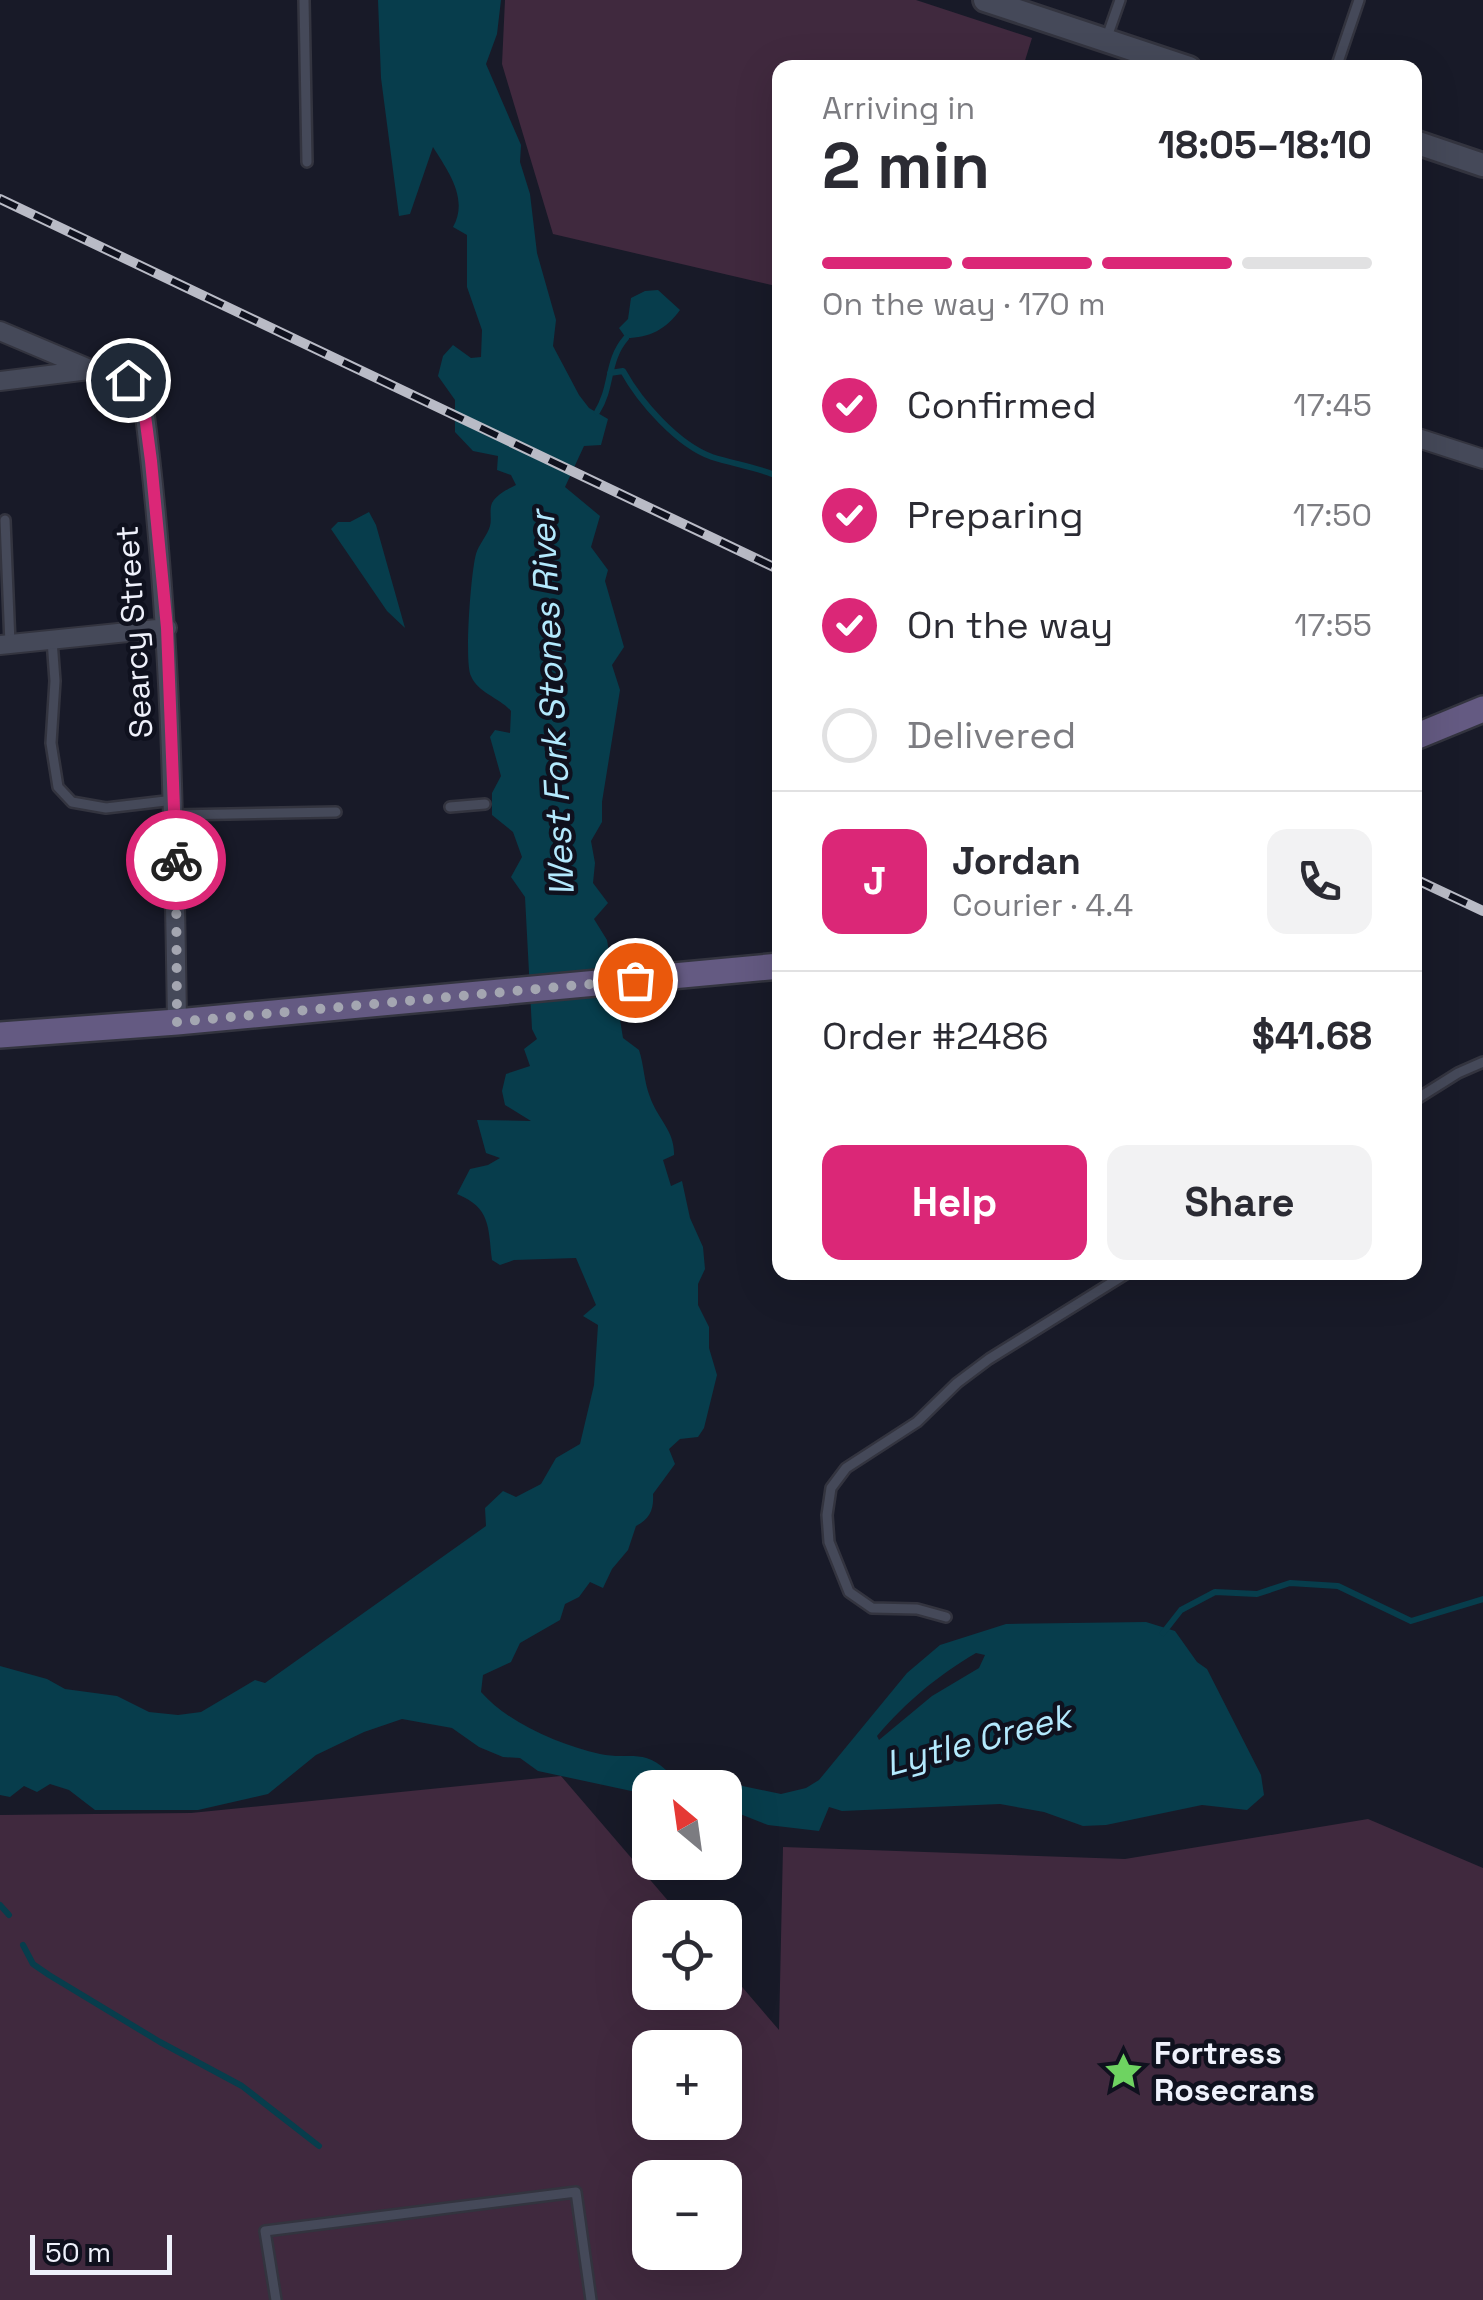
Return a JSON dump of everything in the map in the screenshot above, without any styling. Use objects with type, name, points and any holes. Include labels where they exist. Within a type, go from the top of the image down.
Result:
[{"type":"main road","points":[[1422,734],[1483,708]]},
{"type":"main road","points":[[0,1035],[772,967]]},
{"type":"street","points":[[985,0],[1165,60]]},
{"type":"street","points":[[1422,144],[1483,164]]},
{"type":"street","name":"Searcy Street","points":[[0,331],[92,370],[128,380],[144,408],[167,628],[175,807],[177,1022]]},
{"type":"street","points":[[0,381],[92,370]]},
{"type":"street","points":[[1422,438],[1483,460]]},
{"type":"street","points":[[5,644],[167,628]]},
{"type":"lane","points":[[304,0],[307,162]]},
{"type":"lane","points":[[1106,40],[1120,0]]},
{"type":"lane","points":[[1339,60],[1359,0]]},
{"type":"lane","points":[[5,520],[5,644]]},
{"type":"lane","points":[[52,640],[52,743],[58,787],[72,802],[106,808],[336,812]]},
{"type":"lane","points":[[450,806],[485,804]]},
{"type":"lane","points":[[1422,1096],[1483,1062]]},
{"type":"lane","points":[[946,1617],[917,1609],[872,1608],[848,1592],[829,1542],[827,1515],[832,1488],[846,1468],[917,1422],[989,1360],[1115,1280]]},
{"type":"lane","points":[[276,2300],[266,2232],[576,2192],[591,2300]]},
{"type":"shaded area","points":[[505,0],[916,0],[1032,38],[1025,60],[772,60],[772,285],[553,234],[502,64]]},
{"type":"shaded area","points":[[561,1776],[632,1859],[632,1880],[650,1880],[667,1900],[632,1900],[632,2010],[742,2010],[742,1987],[779,2030],[783,1847],[1125,1859],[1368,1819],[1483,1868],[1483,2300],[0,2300],[0,1815],[191,1813]]},
{"type":"water","name":"West Fork Stones River","points":[[378,0],[501,0],[497,34],[486,64],[521,145],[520,162],[530,194],[537,253],[556,320],[553,346],[579,395],[589,408],[608,419],[601,445],[584,446],[565,487],[600,516],[591,547],[608,570],[605,581],[624,647],[612,665],[620,690],[602,822],[591,841],[593,883],[608,903],[594,919],[607,940],[623,1038],[639,1050],[650,1097],[672,1139],[674,1155],[663,1160],[671,1186],[682,1181],[690,1218],[703,1247],[705,1269],[698,1284],[698,1305],[709,1327],[709,1348],[717,1375],[704,1428],[698,1437],[680,1439],[669,1449],[675,1464],[653,1494],[650,1513],[636,1526],[628,1550],[603,1588],[590,1582],[579,1597],[565,1604],[560,1620],[520,1643],[511,1662],[483,1675],[481,1692],[505,1714],[568,1745],[610,1756],[650,1759],[666,1770],[632,1770],[632,1791],[538,1771],[520,1758],[503,1757],[479,1747],[452,1728],[402,1719],[316,1755],[268,1794],[198,1810],[95,1810],[69,1790],[50,1784],[37,1792],[24,1786],[10,1797],[0,1795],[0,1666],[47,1679],[65,1689],[117,1696],[149,1712],[201,1712],[255,1680],[265,1683],[486,1526],[485,1508],[503,1491],[516,1497],[541,1484],[556,1458],[580,1444],[594,1385],[598,1325],[583,1316],[596,1305],[576,1258],[514,1260],[500,1265],[492,1260],[482,1212],[457,1194],[470,1169],[500,1158],[486,1153],[477,1120],[531,1121],[505,1105],[502,1091],[506,1074],[530,1066],[524,1049],[537,1039],[532,1029],[525,897],[511,877],[522,857],[513,832],[492,815],[492,793],[501,776],[490,737],[495,730],[510,733],[511,711],[474,682],[468,653],[476,554],[490,526],[492,503],[516,485],[511,475],[497,470],[498,456],[473,451],[455,432],[455,400],[438,376],[443,356],[453,345],[471,358],[481,357],[482,330],[467,287],[467,235],[453,227],[458,196],[433,147],[410,214],[399,216],[381,78]]},
{"type":"water","points":[[658,290],[680,310],[657,331],[626,338],[619,328],[628,319],[631,298]]},
{"type":"water","points":[[369,512],[405,628],[387,611],[331,529],[338,522],[350,522]]},
{"type":"water","points":[[1146,1622],[1175,1631],[1197,1662],[1207,1669],[1261,1775],[1264,1795],[1247,1810],[1202,1805],[1106,1825],[1083,1826],[1044,1812],[1000,1804],[842,1811],[829,1807],[819,1831],[768,1825],[742,1815],[742,1786],[781,1794],[806,1788],[819,1780],[907,1673],[940,1645],[1006,1624]],"holes":[[[976,1653],[985,1655],[979,1668],[932,1696],[879,1740],[877,1736],[900,1711],[948,1671]]]},
{"type":"waterway","points":[[597,412],[615,356],[626,338]]},
{"type":"waterway","points":[[610,373],[623,371],[639,396],[686,443],[712,457],[772,474]]},
{"type":"waterway","name":"Lytle Creek","points":[[1163,1633],[1181,1610],[1215,1592],[1257,1594],[1290,1583],[1338,1586],[1411,1621],[1483,1599]]},
{"type":"waterway","points":[[0,1905],[9,1915]]},
{"type":"waterway","points":[[23,1945],[33,1964],[49,1975],[242,2086],[319,2146]]},
{"type":"railway","points":[[0,199],[772,566]]},
{"type":"railway","points":[[1422,882],[1483,911]]},
{"type":"way so far","points":[[176,860],[177,1022],[635,980]]},
{"type":"place","name":"Fortress Rosecrans","points":[[1124,2071]]},
{"type":"route","points":[[128,380],[144,408],[151,461],[167,628],[176,860]]}]
